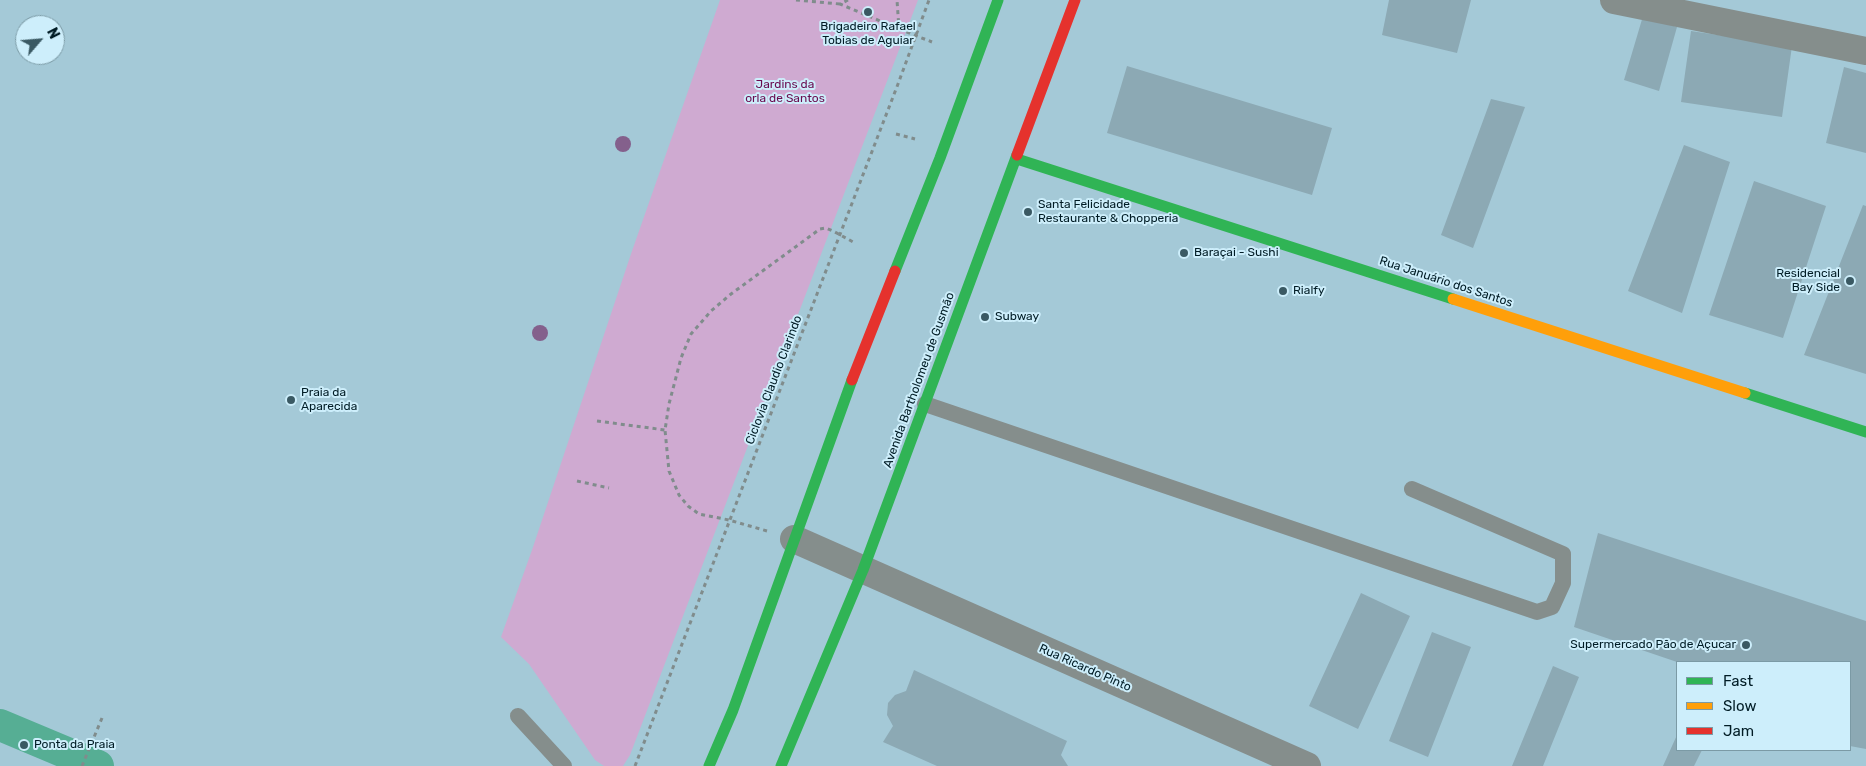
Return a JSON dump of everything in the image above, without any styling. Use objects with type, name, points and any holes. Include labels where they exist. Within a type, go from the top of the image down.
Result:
[{"type":"main road","points":[[709,766],[733,710],[852,380],[940,158],[998,0]]},
{"type":"main road","name":"Avenida Bartholomeu de Gusmão","points":[[781,766],[863,570],[1076,0]]},
{"type":"main road","name":"Rua Januário dos Santos","points":[[1017,159],[1866,432]]},
{"type":"street","points":[[1614,0],[1866,51]]},
{"type":"street","name":"Rua Ricardo Pinto","points":[[794,539],[1307,766]]},
{"type":"lane","points":[[925,404],[1537,612],[1552,607],[1563,583],[1563,554],[1412,489]]},
{"type":"lane","points":[[518,716],[564,766]]},
{"type":"path","points":[[796,0],[840,4],[932,42]]},
{"type":"path","points":[[840,4],[848,0]]},
{"type":"path","points":[[897,0],[899,29]]},
{"type":"path","name":"Ciclovia Claudio Clarindo","points":[[635,766],[929,0]]},
{"type":"path","points":[[794,539],[729,520],[699,514],[688,506],[679,495],[669,472],[665,430],[669,404],[681,358],[691,334],[711,310],[820,230],[826,228],[854,243]]},
{"type":"path","points":[[597,421],[665,430]]},
{"type":"path","points":[[576,481],[609,488]]},
{"type":"path","points":[[82,766],[102,718]]},
{"type":"green space","name":"Jardins da orla de Santos","points":[[720,0],[918,0],[630,755],[623,766],[604,766],[595,760],[529,664],[501,637],[632,251]]},
{"type":"building","points":[[1389,0],[1471,0],[1457,53],[1382,35]]},
{"type":"building","points":[[1643,16],[1677,27],[1659,91],[1624,80]]},
{"type":"building","points":[[1691,31],[1792,46],[1782,117],[1681,102]]},
{"type":"building","points":[[1127,66],[1332,128],[1312,195],[1107,133]]},
{"type":"building","points":[[1844,67],[1866,73],[1866,153],[1826,143]]},
{"type":"building","points":[[1491,99],[1525,107],[1473,248],[1441,235]]},
{"type":"building","points":[[1684,145],[1730,162],[1682,313],[1628,291]]},
{"type":"building","points":[[1754,181],[1826,206],[1783,338],[1709,315]]},
{"type":"building","name":"Residencial Bay Side","points":[[1863,205],[1866,206],[1866,374],[1804,355]]},
{"type":"building","name":"Supermercado Pão de Açucar","points":[[1598,533],[1866,621],[1866,749],[1851,746],[1851,661],[1676,662],[1574,627]]},
{"type":"building","points":[[1361,593],[1410,616],[1358,729],[1309,706]]},
{"type":"building","points":[[1432,632],[1471,647],[1428,757],[1389,741]]},
{"type":"building","points":[[1553,666],[1579,677],[1543,766],[1512,766]]},
{"type":"building","points":[[914,670],[1067,741],[1061,755],[1068,766],[937,766],[883,742],[893,726],[887,715],[888,703],[895,695],[906,691]]},
{"type":"building","points":[[1676,737],[1676,751],[1702,751],[1694,766],[1663,766]]},
{"type":"waterway","points":[[0,725],[98,766]]},
{"type":"traffic: fast","points":[[895,271],[940,158],[998,0]]},
{"type":"traffic: fast","points":[[781,766],[863,570],[1017,155]]},
{"type":"traffic: fast","points":[[1017,159],[1453,299]]},
{"type":"traffic: fast","points":[[709,766],[733,710],[852,380]]},
{"type":"traffic: fast","points":[[1745,393],[1866,432]]},
{"type":"traffic: slow","points":[[1453,299],[1745,393]]},
{"type":"traffic: jam","points":[[1017,155],[1075,0]]},
{"type":"traffic: jam","points":[[852,380],[895,271]]},
{"type":"place","name":"Brigadeiro Rafael Tobias de Aguiar","points":[[868,12]]},
{"type":"place","name":"Santa Felicidade Restaurante & Chopperia","points":[[1028,212]]},
{"type":"place","name":"Baraçai - Sushi","points":[[1184,253]]},
{"type":"place","name":"Residencial Bay Side","points":[[1850,281]]},
{"type":"place","name":"Rialfy","points":[[1283,291]]},
{"type":"place","name":"Subway","points":[[985,317]]},
{"type":"place","name":"Praia da Aparecida","points":[[291,400]]},
{"type":"place","name":"Supermercado Pão de Açucar","points":[[1746,645]]},
{"type":"place","name":"Ponta da Praia","points":[[24,745]]}]
